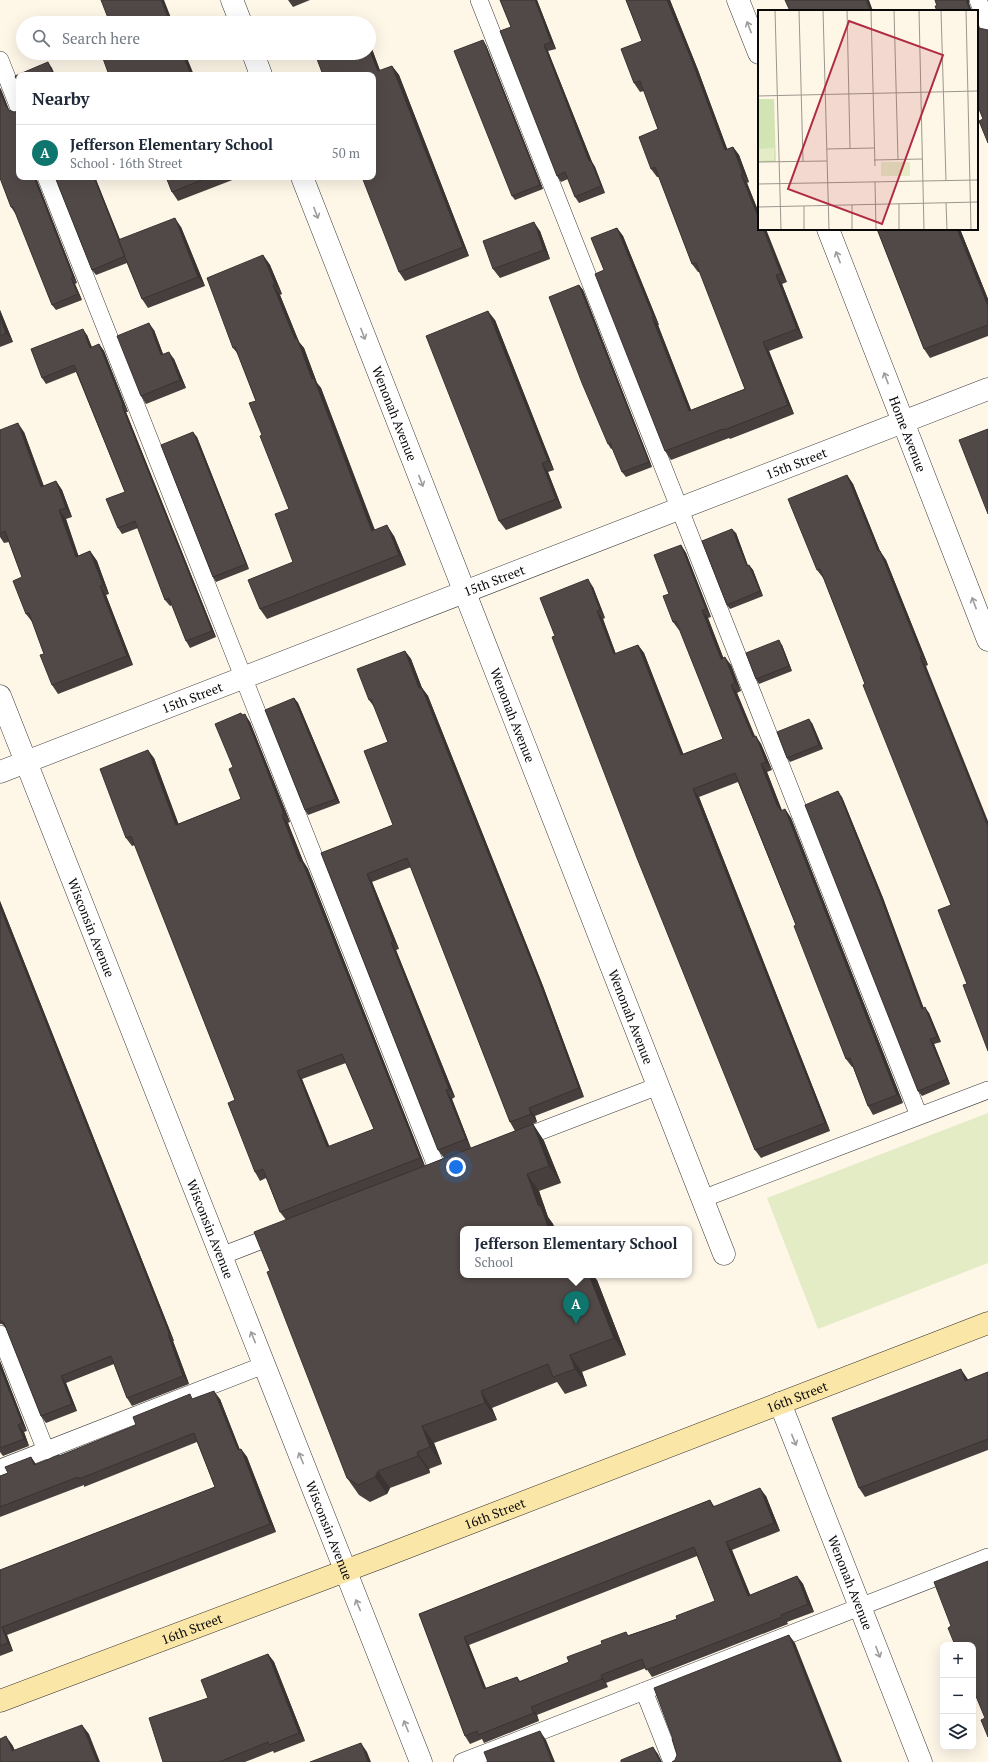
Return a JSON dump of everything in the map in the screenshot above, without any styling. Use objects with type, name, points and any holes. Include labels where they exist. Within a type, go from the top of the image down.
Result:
[{"type":"street","points":[[232,0],[238,16]]},
{"type":"street","points":[[738,0],[758,50]]},
{"type":"street","points":[[256,60],[260,72]]},
{"type":"street","name":"Wenonah Avenue","points":[[303,180],[724,1254]]},
{"type":"street","name":"Home Avenue","points":[[828,230],[988,640]]},
{"type":"street","name":"15th Street","points":[[0,772],[988,389]]},
{"type":"street","name":"Wisconsin Avenue","points":[[0,696],[421,1762]]},
{"type":"street","name":"16th Street","points":[[0,1701],[345,1571],[988,1323]]},
{"type":"street","name":"Wenonah Avenue","points":[[780,1403],[921,1762]]},
{"type":"lane","points":[[479,0],[919,1116]]},
{"type":"lane","points":[[978,0],[988,25]]},
{"type":"lane","points":[[0,60],[16,100]]},
{"type":"lane","points":[[47,180],[242,678],[438,1171]]},
{"type":"lane","points":[[503,1146],[658,1086]]},
{"type":"lane","points":[[702,1199],[988,1090]]},
{"type":"lane","points":[[221,1256],[294,1228]]},
{"type":"lane","points":[[0,1334],[46,1450]]},
{"type":"lane","points":[[0,1468],[264,1365]]},
{"type":"lane","points":[[462,1762],[988,1556]]},
{"type":"lane","points":[[644,1691],[672,1762]]},
{"type":"green space","points":[[988,1113],[988,1263],[818,1329],[767,1198]]},
{"type":"building","points":[[101,0],[161,0],[167,16],[107,16]]},
{"type":"building","points":[[500,0],[535,0],[551,42],[544,45],[589,161],[591,161],[601,186],[575,197],[565,172],[557,176],[500,31],[511,27]]},
{"type":"building","points":[[626,0],[667,0],[692,61],[725,150],[733,147],[743,174],[741,174],[758,216],[758,230],[763,230],[781,274],[776,275],[797,329],[763,342],[788,405],[665,451],[595,274],[604,270],[591,238],[617,228],[653,316],[652,317],[689,411],[745,389],[696,263],[692,264],[655,167],[651,169],[639,137],[658,129],[640,81],[634,83],[621,49],[642,41]]},
{"type":"building","points":[[785,0],[866,0],[870,10],[790,10]]},
{"type":"building","points":[[935,0],[966,0],[970,10],[937,10],[935,6],[937,6]]},
{"type":"building","points":[[978,27],[988,30],[988,143],[979,121],[983,119],[978,106]]},
{"type":"building","points":[[483,40],[540,185],[512,196],[454,51]]},
{"type":"building","points":[[104,60],[185,60],[190,72],[108,72]]},
{"type":"building","points":[[317,60],[374,60],[378,71],[392,66],[463,247],[399,272],[363,180],[376,180],[376,72],[322,72]]},
{"type":"building","points":[[48,62],[52,72],[24,72]]},
{"type":"building","points":[[0,92],[9,110],[16,112],[16,180],[35,180],[73,277],[71,278],[78,294],[52,305],[0,178]]},
{"type":"building","points":[[56,180],[95,180],[125,256],[92,270]]},
{"type":"building","points":[[167,180],[202,180],[172,192]]},
{"type":"building","points":[[175,218],[198,277],[142,299],[118,240]]},
{"type":"building","points":[[534,222],[544,250],[493,269],[483,241]]},
{"type":"building","points":[[877,230],[957,230],[988,306],[988,325],[924,349]]},
{"type":"building","points":[[263,255],[275,284],[273,285],[295,339],[297,338],[312,379],[314,378],[372,531],[387,525],[399,555],[260,609],[248,580],[293,562],[275,514],[289,509],[260,436],[262,435],[249,403],[256,401],[235,347],[233,348],[207,278]]},
{"type":"building","points":[[579,285],[649,462],[622,472],[610,443],[608,444],[582,383],[549,297]]},
{"type":"building","points":[[488,311],[548,461],[542,463],[556,499],[499,521],[426,336]]},
{"type":"building","points":[[0,317],[6,333],[0,336]]},
{"type":"building","points":[[149,323],[161,355],[169,352],[180,380],[141,396],[117,336]]},
{"type":"building","points":[[83,329],[90,348],[99,344],[123,405],[122,406],[212,631],[186,641],[169,598],[165,600],[135,521],[118,528],[106,499],[125,492],[74,365],[42,378],[31,349]]},
{"type":"building","points":[[18,423],[41,487],[56,481],[66,508],[59,510],[76,557],[90,551],[103,585],[100,586],[127,656],[52,685],[40,655],[44,654],[29,613],[26,614],[13,581],[22,577],[5,531],[0,534],[0,430]]},
{"type":"building","points":[[988,429],[988,514],[959,440]]},
{"type":"building","points":[[193,432],[246,564],[213,577],[161,445]]},
{"type":"building","points":[[847,475],[878,551],[880,551],[922,656],[920,657],[988,827],[988,1051],[963,985],[967,984],[938,910],[951,905],[863,685],[865,684],[820,569],[817,570],[788,499]]},
{"type":"building","points":[[732,529],[747,566],[749,565],[760,591],[727,605],[702,541]]},
{"type":"building","points":[[681,545],[706,609],[702,610],[721,659],[725,657],[735,683],[731,685],[753,737],[756,736],[766,762],[761,764],[777,805],[781,811],[785,809],[897,1095],[868,1106],[850,1058],[846,1059],[794,926],[796,925],[735,773],[693,789],[825,1123],[755,1150],[637,858],[552,637],[555,636],[540,598],[588,579],[600,610],[597,611],[614,654],[638,645],[681,755],[723,739],[676,621],[673,622],[663,596],[669,594],[654,555]]},
{"type":"building","points":[[779,640],[789,666],[756,679],[746,653]]},
{"type":"building","points":[[405,651],[419,688],[422,688],[538,978],[579,1088],[529,1108],[531,1114],[510,1122],[407,858],[367,874],[393,941],[391,942],[449,1089],[446,1090],[466,1139],[438,1150],[321,853],[393,825],[364,751],[388,742],[357,669]]},
{"type":"building","points":[[294,698],[336,799],[305,810],[265,710]]},
{"type":"building","points":[[241,713],[242,715],[245,714],[284,814],[282,815],[300,862],[302,861],[420,1158],[280,1212],[263,1169],[255,1172],[228,1103],[235,1100],[131,836],[126,838],[100,769],[148,750],[176,825],[241,799],[229,769],[233,767],[215,724]],"holes":[[[342,1054],[374,1129],[327,1147],[297,1071]]]},
{"type":"building","points":[[809,719],[819,745],[787,758],[777,732]]},
{"type":"building","points":[[838,791],[879,893],[922,1009],[925,1007],[937,1037],[930,1039],[947,1079],[918,1091],[805,805]]},
{"type":"building","points":[[0,907],[169,1333],[168,1334],[183,1376],[127,1398],[111,1356],[61,1376],[72,1404],[41,1416],[4,1323],[0,1320]]},
{"type":"building","points":[[533,1124],[549,1166],[527,1174],[538,1205],[541,1207],[548,1226],[460,1226],[460,1278],[590,1278],[614,1338],[570,1355],[575,1369],[553,1377],[548,1364],[481,1391],[485,1403],[422,1426],[430,1447],[417,1452],[418,1456],[378,1471],[375,1477],[358,1485],[347,1478],[267,1272],[270,1271],[254,1232]]},
{"type":"building","points":[[0,1367],[22,1423],[18,1425],[24,1439],[0,1448]]},
{"type":"building","points":[[961,1369],[965,1381],[988,1372],[988,1439],[859,1488],[832,1418]]},
{"type":"building","points":[[214,1391],[238,1450],[241,1449],[270,1524],[2,1627],[8,1643],[0,1646],[0,1570],[215,1487],[194,1433],[79,1479],[78,1477],[0,1507],[0,1476],[8,1473],[5,1467],[31,1457],[34,1465],[59,1456],[136,1425],[133,1417],[190,1394],[192,1399]]},
{"type":"building","points":[[760,1488],[774,1523],[726,1542],[748,1596],[797,1576],[808,1604],[781,1615],[782,1617],[646,1670],[642,1659],[601,1675],[602,1679],[531,1707],[534,1713],[478,1735],[477,1731],[465,1736],[419,1614],[710,1500],[713,1507]],"holes":[[[694,1547],[715,1601],[676,1616],[677,1619],[628,1636],[626,1632],[601,1641],[602,1644],[567,1657],[569,1662],[519,1682],[517,1677],[484,1689],[464,1637]]]},
{"type":"building","points":[[988,1561],[988,1737],[981,1720],[985,1718],[976,1696],[976,1642],[954,1642],[948,1628],[951,1626],[934,1582]]},
{"type":"building","points":[[789,1635],[839,1762],[672,1762],[675,1760],[677,1755],[673,1739],[654,1688]]},
{"type":"building","points":[[268,1654],[299,1733],[269,1745],[268,1742],[219,1762],[163,1762],[149,1718],[208,1698],[201,1680]]},
{"type":"building","points":[[82,1725],[97,1762],[0,1762],[0,1739],[6,1736],[12,1751]]},
{"type":"building","points":[[540,1731],[552,1762],[488,1762],[484,1752]]},
{"type":"building","points":[[361,1743],[368,1762],[310,1762]]},
{"type":"building","points":[[653,1747],[660,1762],[621,1762],[621,1760]]},
{"type":"place","name":"Jefferson Elementary School","points":[[576,1324]]}]
